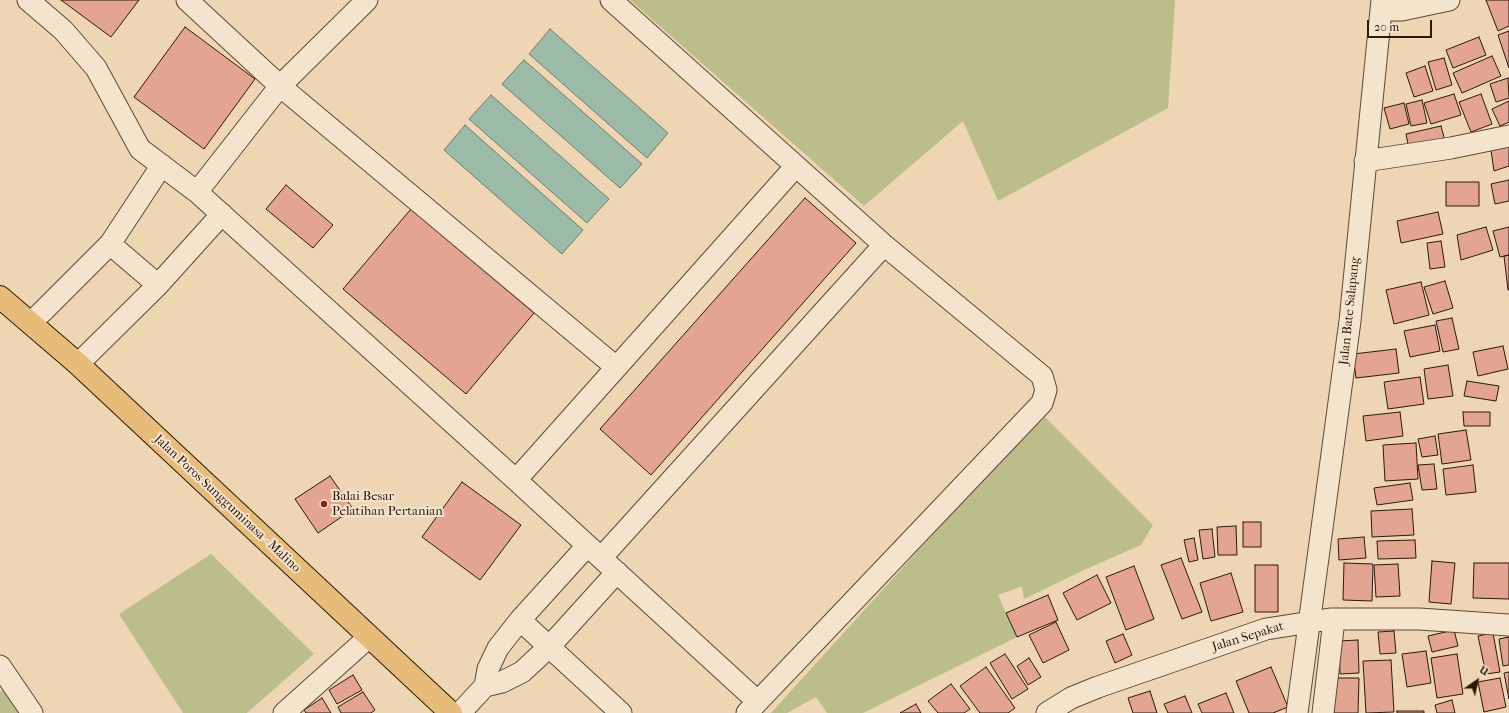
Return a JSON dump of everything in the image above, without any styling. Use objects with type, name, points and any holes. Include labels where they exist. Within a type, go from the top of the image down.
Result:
[{"type":"main road","name":"Jalan Poros Sungguminasa - Malino","points":[[0,297],[78,364],[451,713]]},
{"type":"street","points":[[28,0],[63,30],[96,68],[140,149],[197,192],[222,214],[617,572],[752,707],[1042,403],[1046,390],[1042,376],[884,245],[611,0]]},
{"type":"street","points":[[187,0],[280,86],[616,367]]},
{"type":"street","points":[[197,192],[280,86],[367,0]]},
{"type":"street","points":[[1388,8],[1449,0]]},
{"type":"street","name":"Jalan Bate Salapang","points":[[1322,620],[1349,328],[1374,160],[1388,8]]},
{"type":"street","points":[[1374,160],[1509,136]]},
{"type":"street","points":[[31,324],[110,244],[162,165]]},
{"type":"street","points":[[516,480],[796,166]]},
{"type":"street","points":[[78,364],[158,284],[222,214]]},
{"type":"street","points":[[110,244],[158,284]]},
{"type":"street","points":[[460,713],[485,686],[488,669],[498,648],[520,620],[594,552],[884,245]]},
{"type":"street","points":[[485,686],[502,682],[522,672],[550,646],[617,572]]},
{"type":"street","name":"Jalan Sepakat","points":[[1047,713],[1071,698],[1098,687],[1266,629],[1322,620],[1418,619],[1509,625]]},
{"type":"street","points":[[520,620],[621,713]]},
{"type":"street","points":[[1297,713],[1322,620]]},
{"type":"street","points":[[1322,620],[1323,713]]},
{"type":"street","points":[[284,713],[369,637]]},
{"type":"street","points":[[0,666],[32,713]]},
{"type":"green space","points":[[630,0],[1175,0],[1168,108],[998,201],[963,121],[864,206]]},
{"type":"green space","points":[[1042,414],[1153,525],[1141,545],[1086,569],[1024,599],[1022,586],[998,595],[1017,637],[863,713],[827,713],[816,697],[787,713],[771,713]]},
{"type":"green space","points":[[211,554],[314,654],[247,713],[183,713],[119,614]]},
{"type":"green space","points":[[7,688],[24,713],[0,713],[0,692]]},
{"type":"shaded area","points":[[550,29],[668,133],[647,158],[529,54]]},
{"type":"shaded area","points":[[524,60],[642,164],[620,188],[502,84]]},
{"type":"shaded area","points":[[491,95],[609,199],[587,223],[469,119]]},
{"type":"shaded area","points":[[465,125],[583,230],[562,254],[444,150]]},
{"type":"building","points":[[61,0],[139,0],[111,37]]},
{"type":"building","points":[[1486,0],[1509,0],[1509,26],[1498,31]]},
{"type":"building","points":[[185,27],[255,79],[204,149],[134,97]]},
{"type":"building","points":[[1509,31],[1509,68],[1498,35]]},
{"type":"building","points":[[1479,37],[1486,55],[1453,68],[1446,50]]},
{"type":"building","points":[[1492,56],[1501,76],[1462,93],[1453,73]]},
{"type":"building","points":[[1444,58],[1452,85],[1436,90],[1428,62]]},
{"type":"building","points":[[1425,66],[1433,91],[1414,97],[1406,73]]},
{"type":"building","points":[[1508,78],[1509,98],[1496,102],[1490,84]]},
{"type":"building","points":[[1454,94],[1461,115],[1431,124],[1424,103]]},
{"type":"building","points":[[1481,94],[1492,124],[1471,132],[1459,102]]},
{"type":"building","points":[[1422,100],[1427,123],[1411,126],[1406,104]]},
{"type":"building","points":[[1509,101],[1509,122],[1500,126],[1492,109]]},
{"type":"building","points":[[1404,103],[1409,124],[1390,129],[1384,108]]},
{"type":"building","points":[[1441,126],[1445,141],[1409,149],[1406,134]]},
{"type":"building","points":[[1509,139],[1509,166],[1494,171],[1490,144]]},
{"type":"building","points":[[1509,180],[1509,201],[1495,204],[1491,184]]},
{"type":"building","points":[[1446,182],[1479,182],[1479,206],[1446,206]]},
{"type":"building","points":[[286,185],[333,225],[313,248],[266,209]]},
{"type":"building","points":[[805,198],[856,243],[651,475],[600,429]]},
{"type":"building","points":[[411,209],[534,313],[466,394],[343,289]]},
{"type":"building","points":[[1438,212],[1443,234],[1401,243],[1397,221]]},
{"type":"building","points":[[1486,227],[1493,250],[1461,260],[1457,235]]},
{"type":"building","points":[[1509,227],[1509,255],[1500,257],[1493,231]]},
{"type":"building","points":[[1441,241],[1445,267],[1430,269],[1427,243]]},
{"type":"building","points":[[1509,255],[1509,290],[1508,290],[1504,256]]},
{"type":"building","points":[[1445,281],[1453,308],[1433,314],[1424,287]]},
{"type":"building","points":[[1421,282],[1429,315],[1394,324],[1386,290]]},
{"type":"building","points":[[1452,318],[1459,349],[1443,352],[1436,321]]},
{"type":"building","points":[[1435,325],[1440,351],[1410,357],[1404,331]]},
{"type":"building","points":[[1503,346],[1508,369],[1478,376],[1473,352]]},
{"type":"building","points":[[1396,349],[1399,373],[1356,378],[1353,354]]},
{"type":"building","points":[[1448,365],[1453,396],[1428,399],[1424,369]]},
{"type":"building","points":[[1420,377],[1424,404],[1388,409],[1384,382]]},
{"type":"building","points":[[1467,381],[1499,386],[1496,401],[1464,396]]},
{"type":"building","points":[[1400,412],[1403,436],[1366,441],[1363,416]]},
{"type":"building","points":[[1463,412],[1490,412],[1490,426],[1464,426]]},
{"type":"building","points":[[1466,430],[1471,460],[1442,464],[1438,434]]},
{"type":"building","points":[[1435,436],[1438,455],[1422,457],[1418,439]]},
{"type":"building","points":[[1416,443],[1418,479],[1385,481],[1383,445]]},
{"type":"building","points":[[1434,464],[1437,489],[1422,490],[1418,465]]},
{"type":"building","points":[[1473,465],[1476,492],[1446,495],[1443,469]]},
{"type":"building","name":"Balai Besar Pelatihan Pertanian","points":[[330,476],[353,509],[318,533],[295,499]]},
{"type":"building","points":[[462,482],[521,525],[480,580],[422,537]]},
{"type":"building","points":[[1410,483],[1413,500],[1377,505],[1374,488]]},
{"type":"building","points":[[1412,509],[1414,535],[1372,537],[1371,511]]},
{"type":"building","points":[[1243,522],[1261,522],[1261,547],[1243,547]]},
{"type":"building","points":[[1236,526],[1237,555],[1218,555],[1217,527]]},
{"type":"building","points":[[1212,529],[1215,557],[1203,559],[1199,530]]},
{"type":"building","points":[[1364,537],[1366,558],[1339,560],[1338,539]]},
{"type":"building","points":[[1194,538],[1198,560],[1189,562],[1184,540]]},
{"type":"building","points":[[1415,540],[1416,558],[1378,559],[1377,541]]},
{"type":"building","points":[[1181,558],[1202,612],[1182,619],[1161,565]]},
{"type":"building","points":[[1432,561],[1455,563],[1451,604],[1429,602]]},
{"type":"building","points":[[1344,563],[1373,564],[1372,601],[1343,600]]},
{"type":"building","points":[[1474,563],[1509,563],[1509,599],[1473,598]]},
{"type":"building","points":[[1398,564],[1400,596],[1376,597],[1374,565]]},
{"type":"building","points":[[1255,565],[1278,565],[1278,612],[1255,612]]},
{"type":"building","points":[[1134,566],[1154,619],[1126,630],[1106,577]]},
{"type":"building","points":[[1231,573],[1243,612],[1211,621],[1200,583]]},
{"type":"building","points":[[1097,575],[1111,603],[1077,620],[1063,593]]},
{"type":"building","points":[[1048,595],[1058,620],[1017,637],[1006,613]]},
{"type":"building","points":[[1056,622],[1069,650],[1043,663],[1029,635]]},
{"type":"building","points":[[1454,630],[1458,646],[1432,652],[1428,636]]},
{"type":"building","points":[[1394,631],[1396,653],[1380,654],[1378,632]]},
{"type":"building","points":[[1493,633],[1500,672],[1486,674],[1478,636]]},
{"type":"building","points":[[1123,634],[1132,655],[1115,663],[1106,641]]},
{"type":"building","points":[[1509,637],[1509,665],[1503,666],[1499,639]]},
{"type":"building","points":[[1358,640],[1359,673],[1340,674],[1339,641]]},
{"type":"building","points":[[1426,651],[1431,683],[1407,687],[1402,654]]},
{"type":"building","points":[[1005,654],[1028,689],[1012,699],[990,663]]},
{"type":"building","points":[[1457,654],[1463,694],[1437,698],[1431,658]]},
{"type":"building","points":[[1029,658],[1041,677],[1028,685],[1017,666]]},
{"type":"building","points":[[1391,660],[1394,712],[1366,713],[1363,661]]},
{"type":"building","points":[[986,667],[1015,708],[1008,713],[980,713],[960,686]]},
{"type":"building","points":[[1271,667],[1288,707],[1273,713],[1249,713],[1236,681]]},
{"type":"building","points":[[1509,672],[1509,699],[1504,673]]},
{"type":"building","points":[[353,675],[362,690],[337,704],[329,690]]},
{"type":"building","points":[[1335,678],[1359,678],[1358,713],[1334,713]]},
{"type":"building","points":[[1500,678],[1506,707],[1484,712],[1478,682]]},
{"type":"building","points":[[951,684],[970,709],[964,713],[938,713],[928,701]]},
{"type":"building","points":[[1150,691],[1157,713],[1133,713],[1128,698]]},
{"type":"building","points":[[363,692],[375,710],[371,713],[341,713],[338,707]]},
{"type":"building","points":[[1226,693],[1234,713],[1202,713],[1198,704]]},
{"type":"building","points":[[1185,696],[1192,713],[1168,713],[1164,704]]},
{"type":"building","points":[[322,698],[331,713],[306,713],[304,710]]},
{"type":"building","points":[[1452,700],[1455,713],[1437,713],[1435,705]]},
{"type":"building","points":[[916,704],[921,713],[900,713]]},
{"type":"building","points":[[1397,711],[1424,711],[1424,713],[1397,713]]},
{"type":"place","name":"Balai Besar Pelatihan Pertanian","points":[[324,504]]}]
